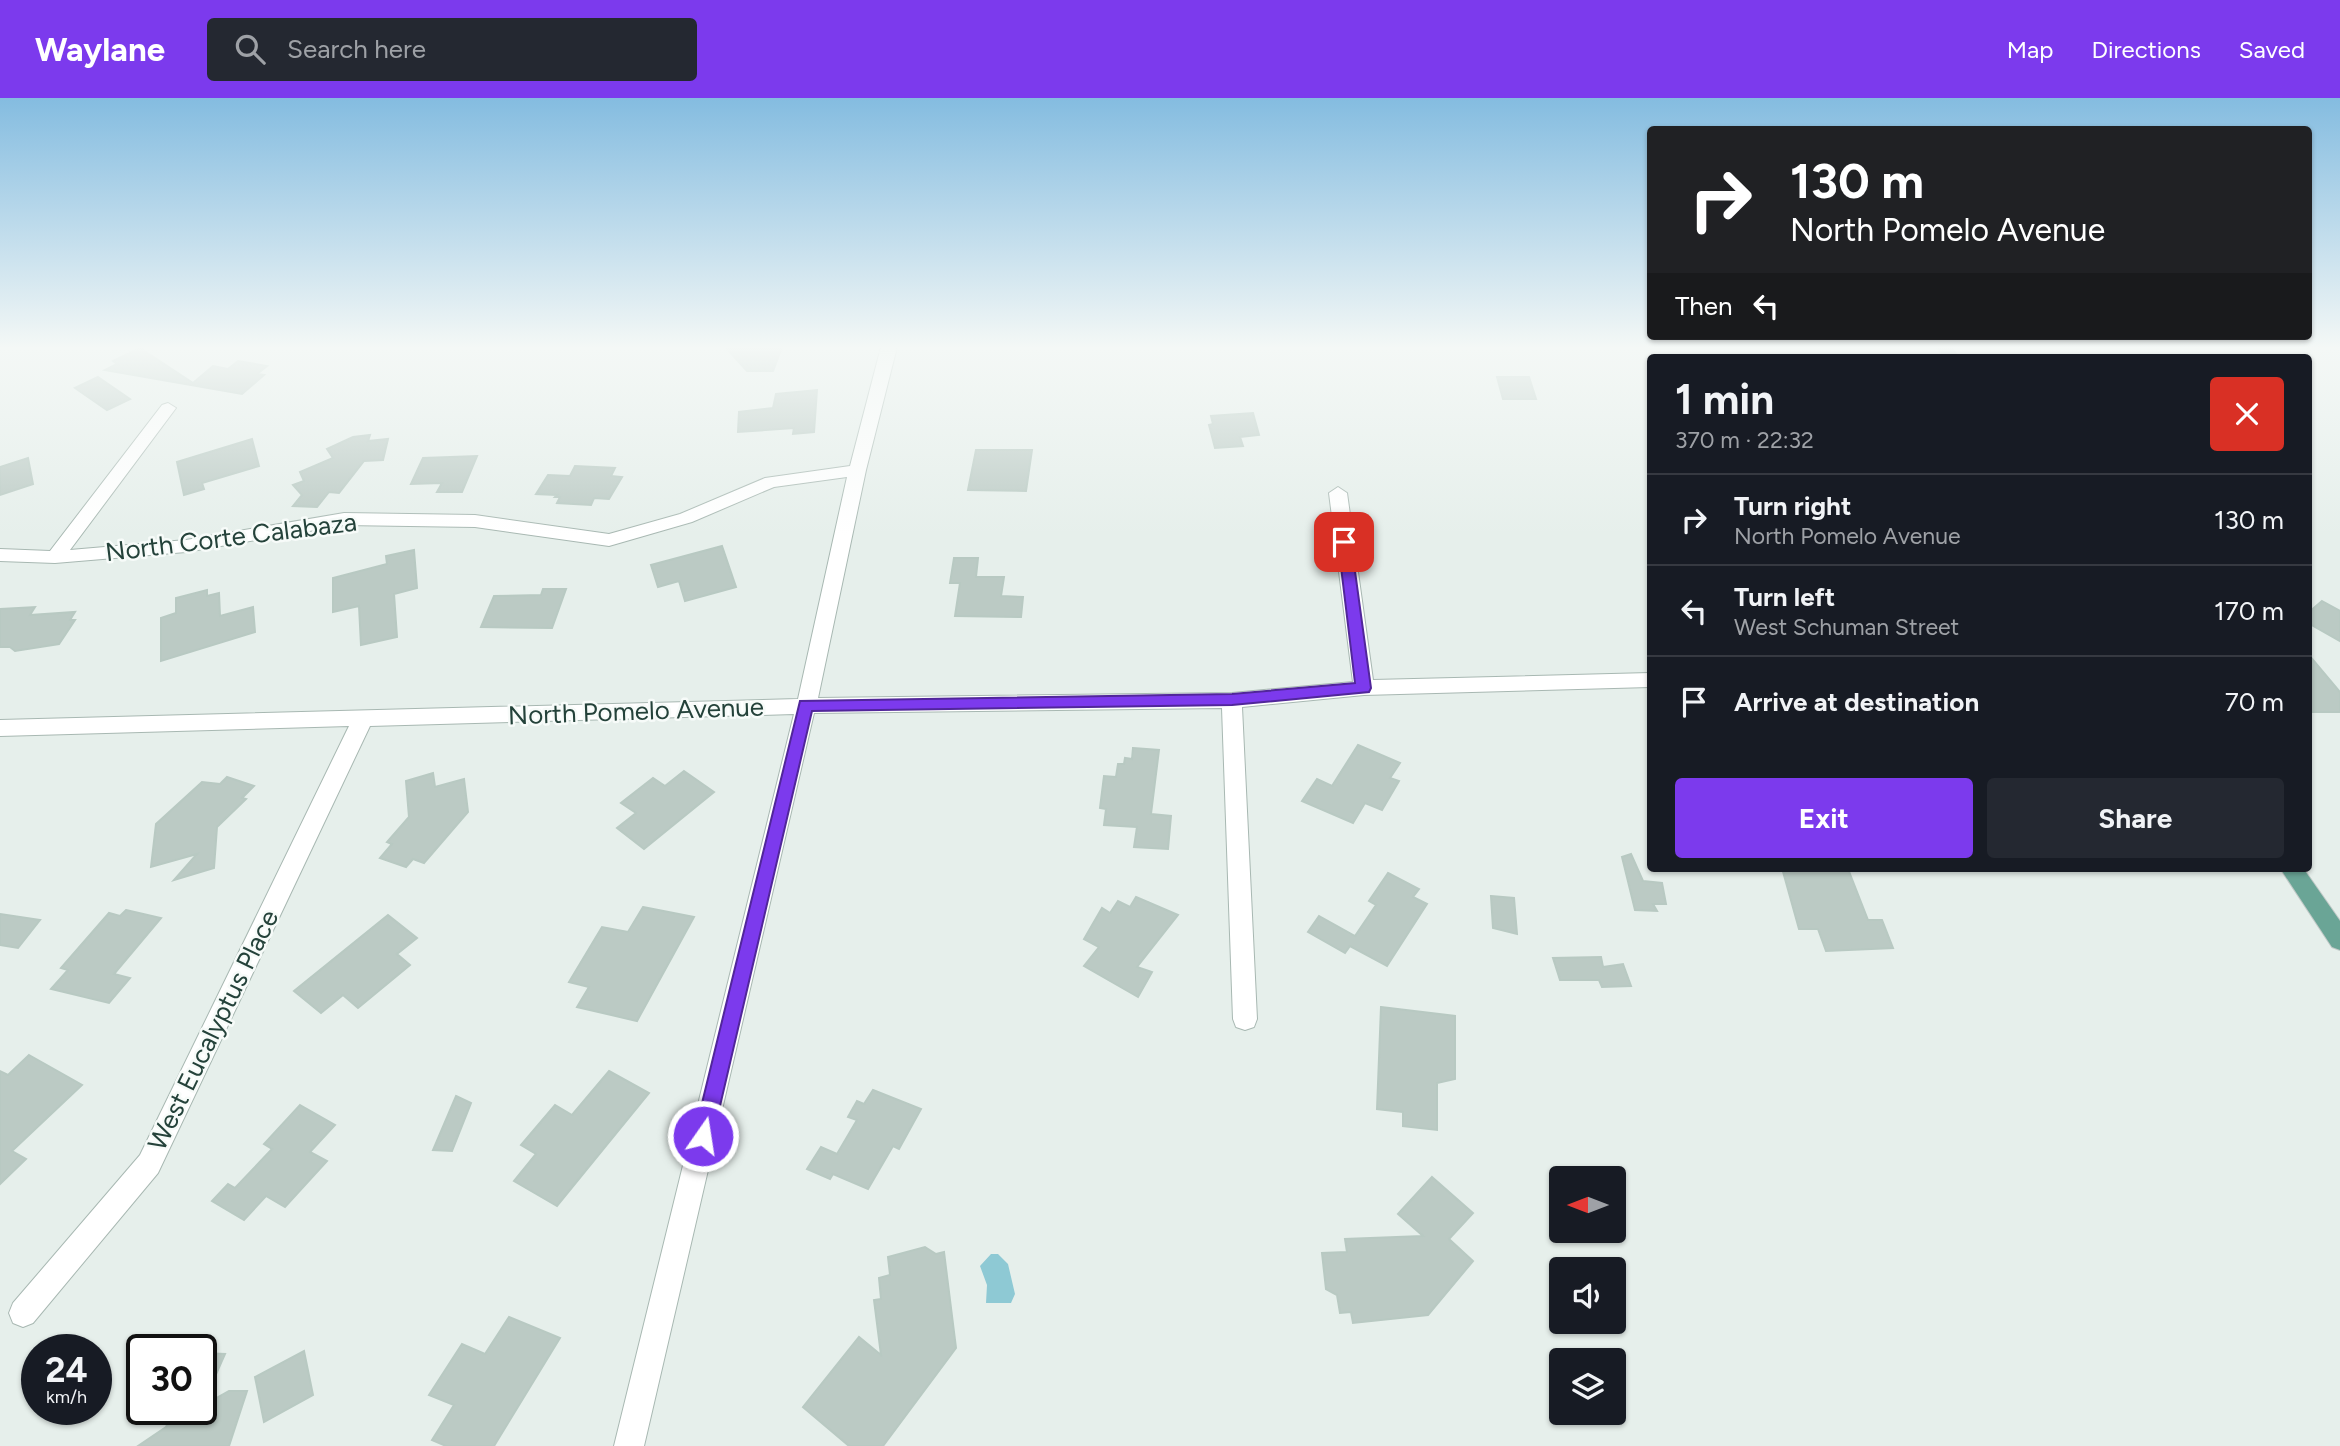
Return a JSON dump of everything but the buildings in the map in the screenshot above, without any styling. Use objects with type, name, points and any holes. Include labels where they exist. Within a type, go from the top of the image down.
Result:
[{"type":"main road","points":[[2294,872],[2340,940]]},
{"type":"street","name":"North Corte Calabaza","points":[[55,557],[167,410]]},
{"type":"street","points":[[629,1446],[806,705],[856,470],[872,410]]},
{"type":"street","name":"North Corte Calabaza","points":[[0,555],[55,557],[186,546],[344,519],[475,521],[608,540],[686,518],[771,482],[856,470]]},
{"type":"street","points":[[1338,493],[1363,688]]},
{"type":"street","name":"North Pomelo Avenue","points":[[0,728],[362,720],[806,705],[1232,700],[1363,688],[1647,680]]},
{"type":"street","points":[[1232,700],[1245,1019]]},
{"type":"street","name":"West Eucalyptus Place","points":[[23,1313],[149,1164],[362,720]]},
{"type":"water","points":[[991,1254],[998,1254],[1008,1264],[1015,1294],[1011,1303],[986,1303],[987,1285],[980,1266]]},
{"type":"route","points":[[703,1136],[806,705],[1232,700],[1363,688],[1344,542]]}]
